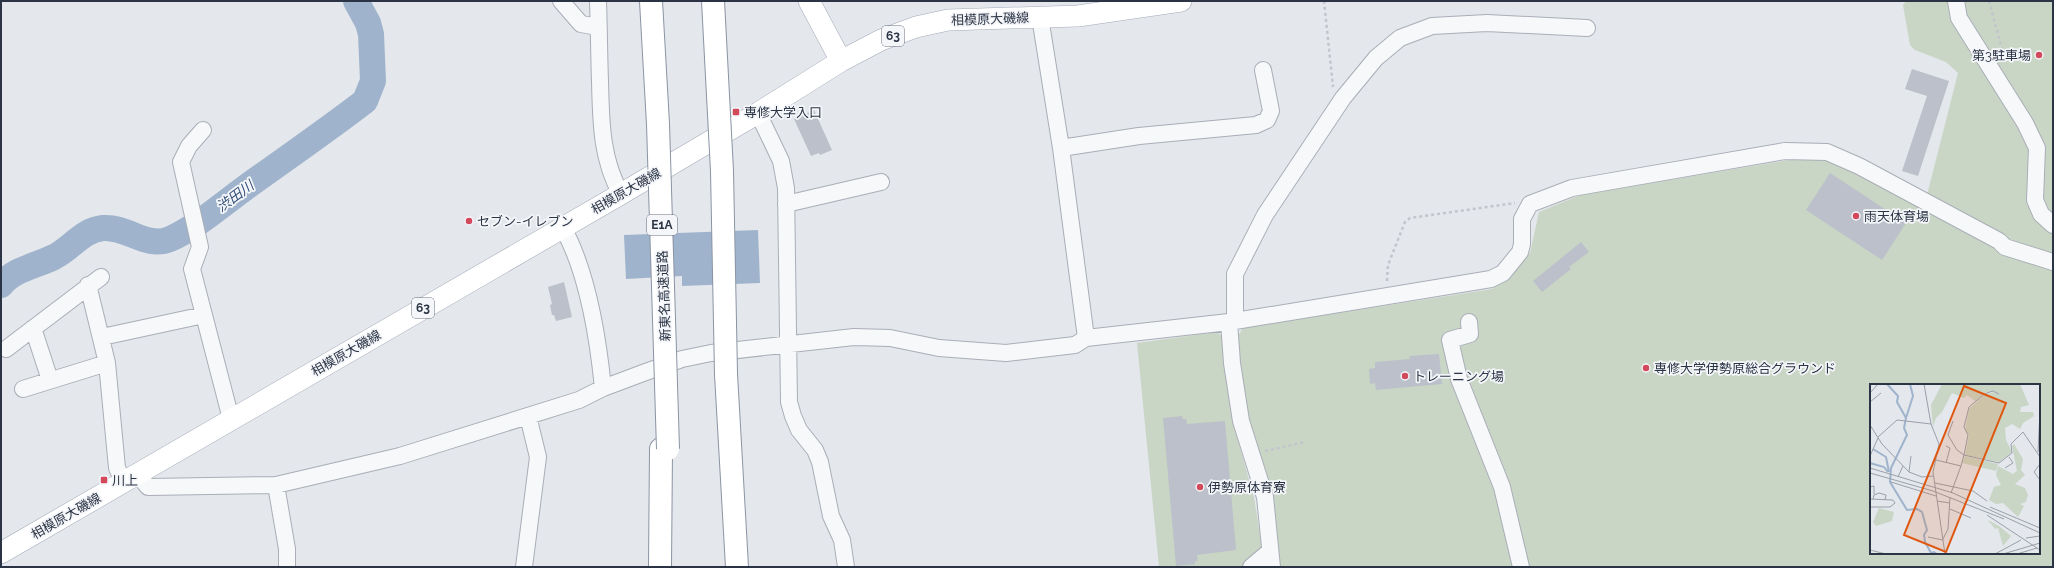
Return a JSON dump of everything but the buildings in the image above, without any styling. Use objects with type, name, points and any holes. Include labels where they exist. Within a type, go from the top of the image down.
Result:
[{"type":"highway","name":"新東名高速道路","points":[[651,1],[658,124],[665,333],[664,449]]},
{"type":"highway","points":[[713,1],[722,171],[726,374],[727,449],[722,567]]},
{"type":"highway","points":[[660,567],[664,449]]},
{"type":"highway","points":[[664,449],[669,567]]},
{"type":"highway","points":[[727,449],[736,567]]},
{"type":"main road","points":[[809,1],[841,61]]},
{"type":"main road","name":"相模原大磯線","points":[[2,552],[131,479],[231,419],[563,228],[758,113],[841,61],[881,40],[916,27],[948,20],[1085,15],[1181,1]]},
{"type":"street","points":[[561,1],[581,24],[598,27]]},
{"type":"street","points":[[598,1],[601,130],[605,156],[613,180],[621,194]]},
{"type":"street","points":[[1956,1],[1960,18],[2025,123],[2037,148],[2035,200],[2041,214],[2053,225]]},
{"type":"street","points":[[1040,17],[1061,148],[1086,338]]},
{"type":"street","points":[[1272,567],[1265,498],[1241,421],[1232,363],[1232,322],[1235,274],[1265,215],[1335,109],[1376,58],[1400,38],[1432,26],[1487,23],[1587,28]]},
{"type":"street","points":[[1061,148],[1139,136],[1256,125],[1267,120],[1271,111],[1263,70]]},
{"type":"street","points":[[758,113],[781,161],[786,204],[789,402],[799,430],[815,450],[820,462],[831,516],[842,540],[846,567]]},
{"type":"street","points":[[203,130],[189,146],[181,162],[200,247],[192,269],[231,419]]},
{"type":"street","points":[[6,349],[95,281],[102,337],[107,362],[117,468],[131,479],[148,487],[276,485],[400,456],[579,400],[604,388],[682,359],[711,353],[854,337],[890,338],[939,348],[1006,353],[1075,345],[1086,338],[1232,322],[1491,279],[1503,273],[1520,252],[1522,244],[1522,219],[1530,204],[1572,188],[1777,152],[1827,152],[1859,166],[1992,237],[2005,248],[2053,262]]},
{"type":"street","points":[[786,204],[875,188]]},
{"type":"street","points":[[563,228],[574,249],[579,267],[598,342],[604,388]]},
{"type":"street","points":[[102,337],[204,315]]},
{"type":"street","points":[[1469,322],[1470,334],[1450,340],[1459,379],[1502,487],[1521,567]]},
{"type":"street","points":[[33,328],[50,380]]},
{"type":"street","points":[[23,389],[107,362]]},
{"type":"street","points":[[524,567],[538,457],[528,416]]},
{"type":"street","points":[[276,485],[287,549],[287,567]]},
{"type":"street","points":[[1251,567],[1270,551]]},
{"type":"path","points":[[1324,1],[1335,109]]},
{"type":"path","points":[[1989,1],[2005,62]]},
{"type":"path","points":[[1386,296],[1388,265],[1405,222],[1410,218],[1526,201],[1530,204]]},
{"type":"path","points":[[1251,455],[1304,442]]},
{"type":"green space","points":[[1906,1],[2053,1],[2053,257],[2010,242],[1927,195],[1958,73],[1946,62],[1915,50],[1910,45],[1903,5]]},
{"type":"green space","name":"専修大学伊勢原総合グラウンド","points":[[1807,157],[1828,158],[2053,269],[2053,567],[1280,567],[1249,419],[1237,351],[1238,336],[1243,328],[1492,289],[1530,253],[1539,212],[1580,195]]},
{"type":"green space","points":[[1217,332],[1223,337],[1224,362],[1234,427],[1254,497],[1265,567],[1159,567],[1137,343]]},
{"type":"water","points":[[758,230],[760,283],[682,286],[682,276],[626,279],[624,235]]},
{"type":"waterway","name":"渋田川","points":[[1,285],[19,271],[60,254],[83,236],[96,229],[112,228],[153,241],[170,239],[179,235],[208,216],[365,101],[373,81],[371,34],[368,23],[356,1]]},
{"type":"place","name":"第3駐車場","points":[[2039,55]]},
{"type":"place","name":"専修大学入口","points":[[736,112]]},
{"type":"place","name":"雨天体育場","points":[[1856,216]]},
{"type":"place","name":"セブン-イレブン","points":[[469,221]]},
{"type":"place","name":"専修大学伊勢原総合グラウンド","points":[[1646,368]]},
{"type":"place","name":"トレーニング場","points":[[1405,376]]},
{"type":"place","name":"川上","points":[[104,480]]},
{"type":"place","name":"伊勢原体育寮","points":[[1200,487]]}]
